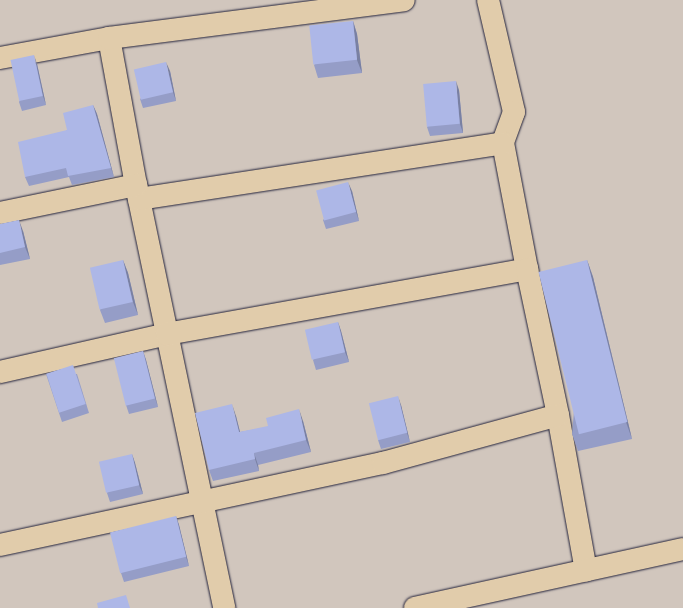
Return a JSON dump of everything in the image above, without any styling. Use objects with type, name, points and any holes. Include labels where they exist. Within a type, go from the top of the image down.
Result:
[{"type":"street","points":[[0,58],[109,38],[404,0]]},
{"type":"street","points":[[488,0],[514,112],[503,143],[527,269],[558,415],[586,571]]},
{"type":"street","points":[[109,38],[138,192],[224,608]]},
{"type":"street","points":[[0,213],[138,192],[503,143]]},
{"type":"street","points":[[0,372],[167,334],[527,269]]},
{"type":"street","points":[[0,545],[383,463],[558,415]]},
{"type":"street","points":[[415,608],[683,550]]},
{"type":"building","points":[[353,21],[357,60],[313,64],[309,26]]},
{"type":"building","points":[[34,55],[43,96],[19,101],[11,60]]},
{"type":"building","points":[[166,62],[173,92],[141,100],[134,69]]},
{"type":"building","points":[[456,81],[460,124],[427,127],[423,84]]},
{"type":"building","points":[[93,105],[111,168],[68,176],[66,168],[25,177],[18,142],[67,130],[63,113]]},
{"type":"building","points":[[348,182],[356,212],[324,220],[316,191]]},
{"type":"building","points":[[19,220],[25,247],[0,253],[0,224]]},
{"type":"building","points":[[123,260],[133,302],[100,310],[90,268]]},
{"type":"building","points":[[587,260],[627,422],[579,434],[538,272]]},
{"type":"building","points":[[338,322],[345,352],[312,360],[305,330]]},
{"type":"building","points":[[143,351],[155,399],[126,406],[114,358]]},
{"type":"building","points":[[73,365],[86,404],[59,413],[46,374]]},
{"type":"building","points":[[398,396],[407,433],[378,440],[369,403]]},
{"type":"building","points":[[232,404],[239,432],[268,426],[266,418],[299,409],[306,440],[254,453],[255,459],[209,470],[195,413]]},
{"type":"building","points":[[132,454],[139,485],[106,493],[99,462]]},
{"type":"building","points":[[176,516],[186,557],[120,573],[110,532]]},
{"type":"building","points":[[126,595],[130,608],[98,608],[97,603]]}]
